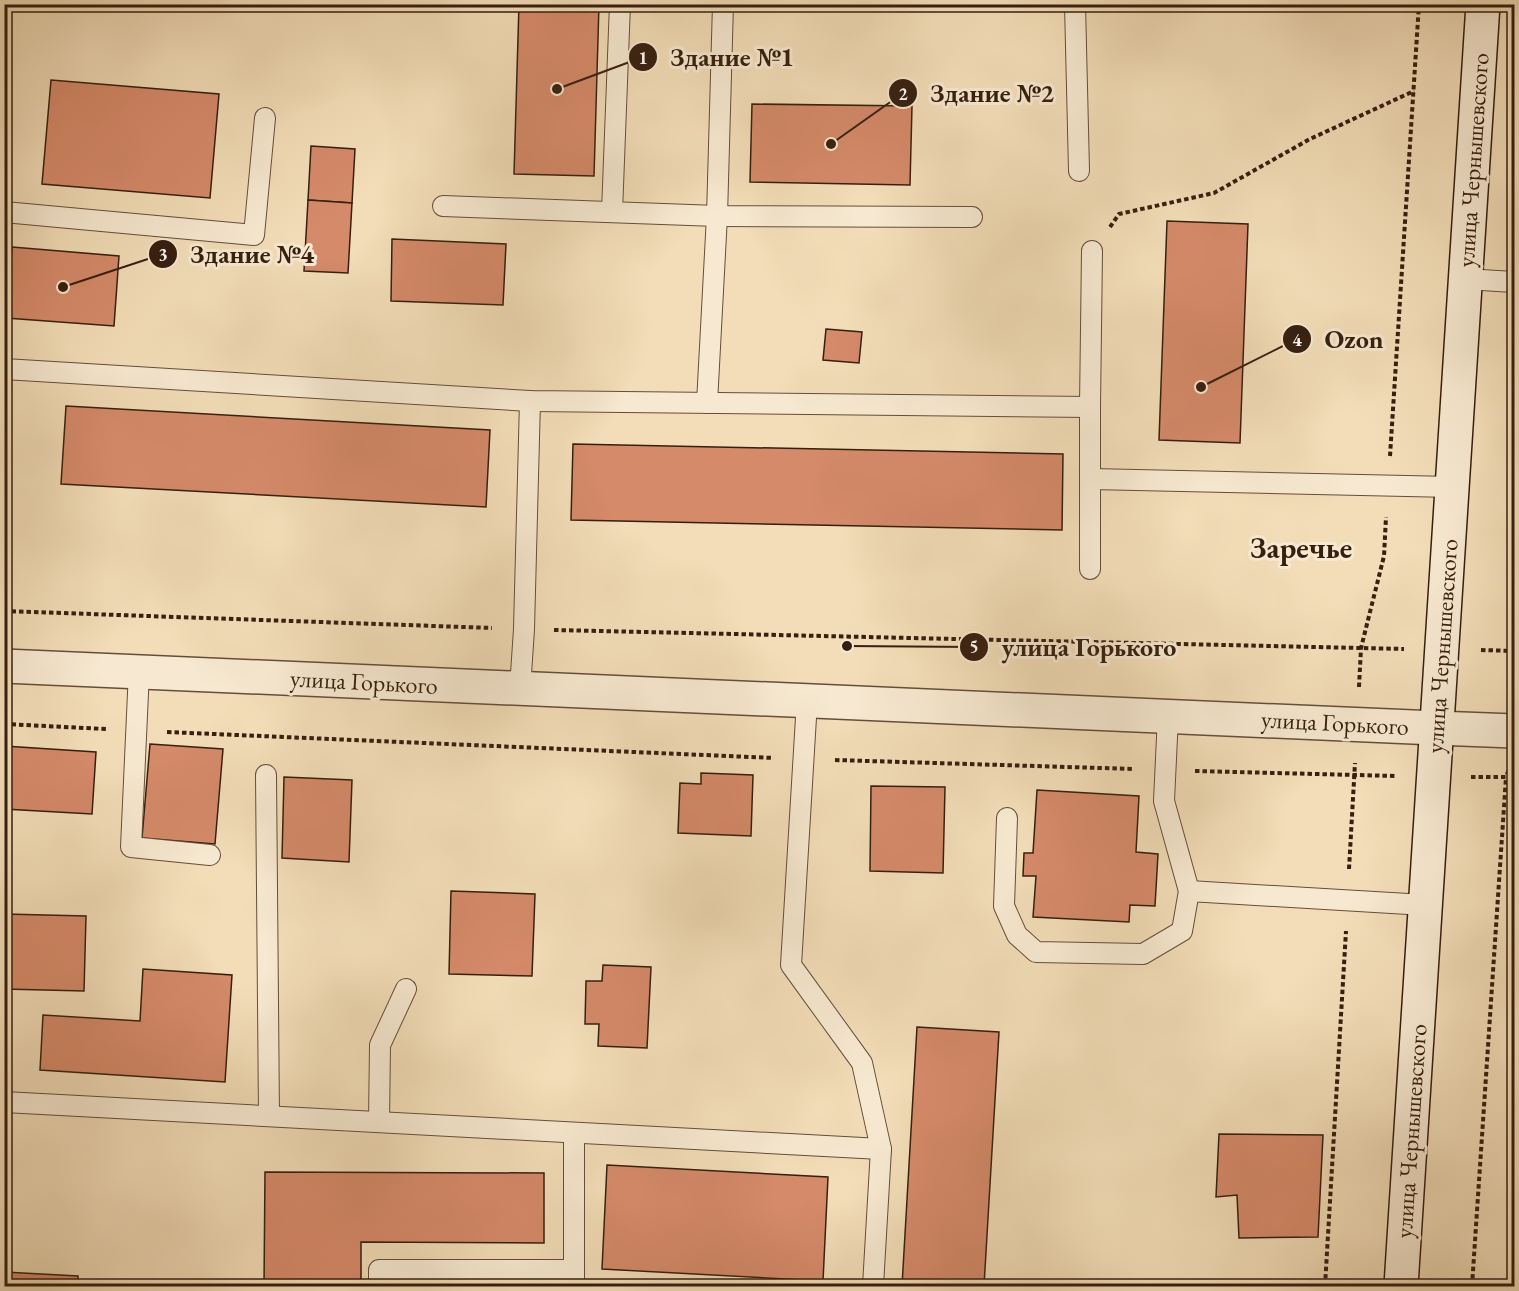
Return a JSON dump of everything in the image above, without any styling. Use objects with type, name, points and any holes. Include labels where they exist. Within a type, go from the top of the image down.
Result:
[{"type":"street","name":"улица Чернышевского","points":[[1401,1287],[1483,4]]},
{"type":"street","name":"улица Горького","points":[[4,666],[1515,731]]},
{"type":"lane","points":[[612,212],[620,4]]},
{"type":"lane","points":[[706,403],[717,216],[723,4]]},
{"type":"lane","points":[[1075,4],[1079,171]]},
{"type":"lane","points":[[4,212],[254,235],[265,118]]},
{"type":"lane","points":[[443,206],[717,216],[972,217]]},
{"type":"lane","points":[[1090,569],[1092,251]]},
{"type":"lane","points":[[1465,279],[1515,282]]},
{"type":"lane","points":[[4,369],[530,401],[1090,407]]},
{"type":"lane","points":[[520,689],[524,629],[530,401]]},
{"type":"lane","points":[[1090,479],[1452,488]]},
{"type":"lane","points":[[139,671],[131,847],[210,855]]},
{"type":"lane","points":[[807,701],[791,965],[862,1063],[881,1149],[873,1287]]},
{"type":"lane","points":[[1007,818],[1004,906],[1017,935],[1036,952],[1143,954],[1182,931],[1189,891],[1164,801],[1168,716]]},
{"type":"lane","points":[[266,775],[269,1116]]},
{"type":"lane","points":[[1189,891],[1425,905]]},
{"type":"lane","points":[[379,1122],[380,1045],[406,989]]},
{"type":"lane","points":[[4,1102],[881,1149]]},
{"type":"lane","points":[[379,1287],[379,1270],[574,1278],[574,1133]]},
{"type":"path","points":[[1357,724],[1361,648],[1384,556],[1419,4]]},
{"type":"path","points":[[1092,251],[1119,214],[1214,193],[1310,139],[1414,91]]},
{"type":"path","points":[[4,611],[524,629],[1442,650]]},
{"type":"path","points":[[4,724],[804,760],[1354,775],[1325,1287]]},
{"type":"path","points":[[1472,1287],[1506,777]]},
{"type":"building","points":[[519,4],[599,4],[594,176],[514,174]]},
{"type":"building","points":[[51,80],[219,94],[210,198],[42,184]]},
{"type":"building","points":[[752,104],[912,106],[910,185],[750,182]]},
{"type":"building","points":[[311,146],[355,149],[352,203],[308,200]]},
{"type":"building","points":[[308,200],[352,203],[348,273],[304,271]]},
{"type":"building","points":[[1167,221],[1248,224],[1240,443],[1159,440]]},
{"type":"building","points":[[392,239],[506,244],[503,305],[391,301]]},
{"type":"building","points":[[12,247],[119,256],[114,326],[6,318]]},
{"type":"building","points":[[826,329],[862,332],[859,363],[823,360]]},
{"type":"building","points":[[66,406],[490,430],[486,507],[61,484]]},
{"type":"building","points":[[573,444],[1063,454],[1062,530],[571,520]]},
{"type":"building","points":[[150,744],[223,749],[215,844],[142,838]]},
{"type":"building","points":[[4,746],[96,752],[92,814],[4,809]]},
{"type":"building","points":[[701,773],[753,775],[751,836],[678,833],[680,783],[701,784]]},
{"type":"building","points":[[284,777],[352,780],[349,862],[282,858]]},
{"type":"building","points":[[871,786],[945,787],[943,873],[870,871]]},
{"type":"building","points":[[1037,790],[1139,796],[1136,852],[1158,854],[1155,906],[1130,905],[1129,922],[1033,917],[1036,876],[1023,876],[1024,853],[1033,853]]},
{"type":"building","points":[[451,891],[535,894],[532,976],[449,974]]},
{"type":"building","points":[[4,914],[86,916],[84,991],[4,989]]},
{"type":"building","points":[[603,965],[651,967],[647,1048],[598,1046],[599,1024],[585,1024],[586,981],[602,981]]},
{"type":"building","points":[[143,969],[232,975],[225,1082],[40,1070],[43,1015],[140,1021]]},
{"type":"building","points":[[917,1027],[999,1032],[984,1286],[902,1286]]},
{"type":"building","points":[[1219,1134],[1323,1135],[1318,1237],[1239,1238],[1237,1195],[1216,1197]]},
{"type":"building","points":[[607,1165],[828,1177],[823,1281],[602,1269]]},
{"type":"building","points":[[265,1172],[544,1173],[544,1243],[361,1242],[361,1286],[264,1286]]},
{"type":"building","points":[[1511,1197],[1514,1198],[1514,1246],[1508,1246]]},
{"type":"building","points":[[4,1272],[78,1276],[78,1286],[4,1286]]},
{"type":"place","name":"Здание №1","points":[[557,89]]},
{"type":"place","name":"Здание №2","points":[[831,144]]},
{"type":"place","name":"Здание №4","points":[[63,287]]},
{"type":"place","name":"Ozon","points":[[1201,387]]},
{"type":"place","name":"улица Горького","points":[[847,646]]},
{"type":"district","name":"Заречье","points":[[1301,548]]}]
